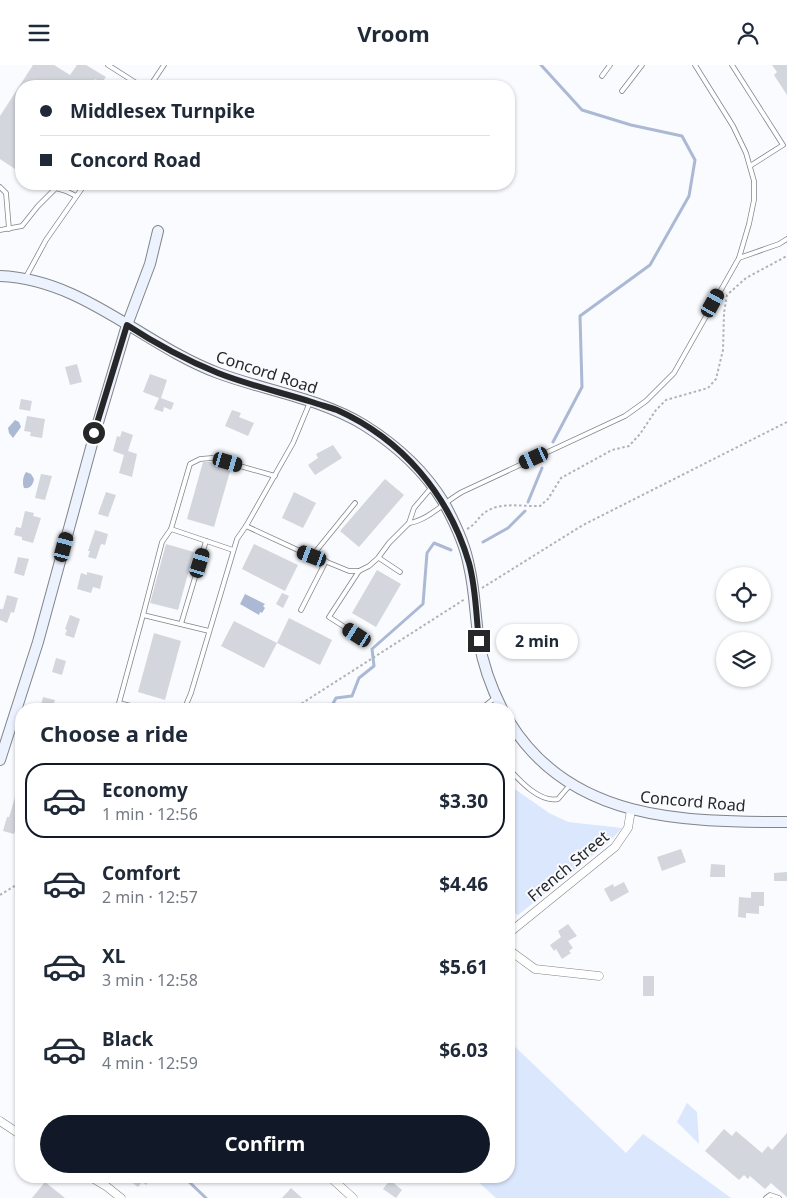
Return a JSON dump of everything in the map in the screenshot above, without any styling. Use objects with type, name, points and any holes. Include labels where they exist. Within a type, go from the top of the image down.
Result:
[{"type":"main road","points":[[16,703],[38,642],[94,433],[127,325],[150,263],[158,231]]},
{"type":"main road","name":"Concord Road","points":[[0,276],[42,283],[76,295],[171,351],[218,373],[336,410],[391,443],[414,464],[432,486],[458,532],[469,565],[482,656],[499,703]]},
{"type":"main road","points":[[0,761],[4,735],[15,705]]},
{"type":"main road","name":"Concord Road","points":[[515,729],[531,751],[557,774],[600,800],[631,810],[698,819],[787,822]]},
{"type":"street","name":"French Street","points":[[515,928],[615,847],[628,828],[631,810]]},
{"type":"street","points":[[515,954],[535,969],[599,976]]},
{"type":"street","points":[[0,1121],[15,1131]]},
{"type":"street","points":[[101,1183],[121,1198]]},
{"type":"street","points":[[337,1183],[353,1198]]},
{"type":"lane","points":[[108,65],[132,80]]},
{"type":"lane","points":[[602,77],[610,65]]},
{"type":"lane","points":[[622,91],[642,65]]},
{"type":"lane","points":[[409,523],[427,516],[443,503],[462,492],[625,416],[646,401],[674,373],[739,258],[754,200],[754,181],[746,153],[733,126],[695,65]]},
{"type":"lane","points":[[732,65],[783,145],[750,166]]},
{"type":"lane","points":[[154,80],[162,66]]},
{"type":"lane","points":[[0,187],[6,193],[9,229]]},
{"type":"lane","points":[[0,230],[22,227],[38,205],[54,190]]},
{"type":"lane","points":[[63,190],[76,197]]},
{"type":"lane","points":[[25,279],[46,240],[81,190]]},
{"type":"lane","points":[[739,258],[779,244],[787,239]]},
{"type":"lane","points":[[187,703],[237,539],[293,443],[310,402]]},
{"type":"lane","points":[[119,703],[162,543],[171,529],[190,464],[200,459],[212,458],[275,475]]},
{"type":"lane","points":[[246,526],[349,571],[359,571],[379,558],[389,543],[409,523],[414,507],[432,486]]},
{"type":"lane","points":[[312,556],[355,503]]},
{"type":"lane","points":[[171,529],[233,550]]},
{"type":"lane","points":[[181,624],[206,541]]},
{"type":"lane","points":[[379,558],[400,572]]},
{"type":"lane","points":[[302,610],[326,561]]},
{"type":"lane","points":[[357,635],[329,617],[359,571]]},
{"type":"lane","points":[[143,615],[209,631]]},
{"type":"lane","points":[[488,703],[496,697]]},
{"type":"lane","points":[[515,775],[526,786],[548,799],[558,799],[571,784]]},
{"type":"lane","points":[[766,1198],[770,1195],[779,1198]]},
{"type":"path","points":[[302,703],[583,525],[787,422]]},
{"type":"path","points":[[0,895],[15,886]]},
{"type":"shaded area","points":[[15,420],[19,422],[21,427],[13,438],[8,428]]},
{"type":"shaded area","points":[[26,472],[31,474],[34,479],[31,486],[24,488],[23,482]]},
{"type":"shaded area","points":[[245,594],[265,604],[262,613],[260,612],[259,615],[240,604]]},
{"type":"shaded area","points":[[515,789],[549,813],[568,822],[622,828],[608,843],[518,915],[515,913]]},
{"type":"shaded area","points":[[515,1047],[626,1153],[643,1134],[731,1198],[496,1198],[480,1183],[515,1183]]},
{"type":"shaded area","points":[[687,1103],[697,1112],[699,1144],[677,1122]]},
{"type":"building","points":[[33,65],[54,65],[70,75],[77,65],[86,65],[106,77],[104,80],[23,80]]},
{"type":"building","points":[[772,65],[787,65],[787,95],[774,75],[777,72]]},
{"type":"building","points":[[15,93],[15,169],[0,159],[0,116]]},
{"type":"building","points":[[77,364],[82,382],[70,385],[65,367]]},
{"type":"building","points":[[150,374],[167,380],[161,398],[174,403],[171,410],[164,407],[163,412],[154,409],[159,398],[143,392]]},
{"type":"building","points":[[21,399],[32,401],[30,411],[19,409]]},
{"type":"building","points":[[232,410],[241,413],[239,417],[254,423],[248,436],[225,426]]},
{"type":"building","points":[[27,416],[45,419],[42,438],[30,436],[31,432],[24,431]]},
{"type":"building","points":[[122,431],[133,435],[128,451],[137,454],[132,477],[119,473],[124,455],[113,451],[117,436],[120,437]]},
{"type":"building","points":[[333,445],[342,458],[315,475],[308,465],[318,458],[316,454]]},
{"type":"building","points":[[203,462],[231,468],[214,527],[187,519]]},
{"type":"building","points":[[41,474],[52,476],[45,500],[35,498]]},
{"type":"building","points":[[385,479],[404,495],[359,547],[340,531]]},
{"type":"building","points":[[106,492],[116,495],[108,517],[98,514]]},
{"type":"building","points":[[294,492],[316,503],[303,528],[282,518]]},
{"type":"building","points":[[25,511],[34,513],[33,516],[41,518],[33,543],[22,540],[22,537],[14,535],[16,527],[21,528]]},
{"type":"building","points":[[95,530],[108,534],[105,545],[101,544],[96,559],[88,557],[90,551],[88,551]]},
{"type":"building","points":[[166,544],[194,552],[178,610],[150,603]]},
{"type":"building","points":[[254,544],[298,565],[285,591],[242,569]]},
{"type":"building","points":[[18,557],[29,559],[24,576],[14,573]]},
{"type":"building","points":[[377,570],[401,584],[376,627],[352,613]]},
{"type":"building","points":[[87,572],[103,576],[100,589],[93,587],[91,593],[77,589],[81,573],[87,575]]},
{"type":"building","points":[[282,593],[289,596],[283,608],[276,604]]},
{"type":"building","points":[[7,595],[18,598],[14,613],[11,612],[7,623],[0,620],[0,609],[3,609]]},
{"type":"building","points":[[70,615],[80,619],[74,638],[65,635]]},
{"type":"building","points":[[289,618],[332,640],[320,665],[277,643]]},
{"type":"building","points":[[234,621],[277,643],[264,668],[221,646]]},
{"type":"building","points":[[154,633],[181,641],[165,700],[138,692]]},
{"type":"building","points":[[56,658],[66,661],[62,675],[52,672]]},
{"type":"building","points":[[43,697],[55,700],[54,703],[42,703]]},
{"type":"building","points":[[15,797],[14,834],[3,831],[7,817],[9,817]]},
{"type":"building","points":[[681,849],[686,862],[662,871],[657,857]]},
{"type":"building","points":[[711,864],[725,865],[725,877],[710,877]]},
{"type":"building","points":[[787,872],[787,881],[774,881],[774,873]]},
{"type":"building","points":[[624,882],[629,892],[611,902],[604,889],[613,884],[614,887]]},
{"type":"building","points":[[751,892],[764,892],[764,906],[759,906],[759,914],[746,913],[746,918],[738,917],[739,897],[751,898]]},
{"type":"building","points":[[568,924],[577,936],[568,941],[573,948],[569,951],[571,953],[562,959],[556,949],[554,951],[550,945],[561,937],[558,931]]},
{"type":"building","points":[[643,976],[654,976],[654,996],[643,996]]},
{"type":"building","points":[[724,1129],[732,1136],[736,1131],[762,1153],[768,1146],[772,1150],[787,1133],[787,1197],[771,1183],[765,1189],[750,1176],[748,1179],[744,1175],[739,1180],[705,1151]]},
{"type":"building","points":[[46,1183],[65,1198],[32,1198]]},
{"type":"building","points":[[133,1183],[141,1183],[138,1187]]},
{"type":"building","points":[[388,1183],[394,1183],[402,1190],[396,1198],[383,1189]]},
{"type":"building","points":[[291,1188],[302,1198],[282,1198]]},
{"type":"waterway","points":[[541,65],[582,110],[631,125],[682,136],[695,160],[689,196],[650,265],[580,316],[582,387],[553,442]]},
{"type":"waterway","points":[[528,502],[542,468]]},
{"type":"waterway","points":[[483,542],[508,528],[525,511]]},
{"type":"waterway","points":[[333,703],[336,698],[352,696],[359,678],[374,666],[372,649],[423,604],[427,553],[434,543],[451,550]]},
{"type":"waterway","points":[[190,1183],[206,1198]]},
{"type":"route","points":[[94,433],[127,325],[186,359],[218,373],[336,410],[362,424],[391,443],[414,464],[443,503],[458,532],[469,565],[479,641]]}]
